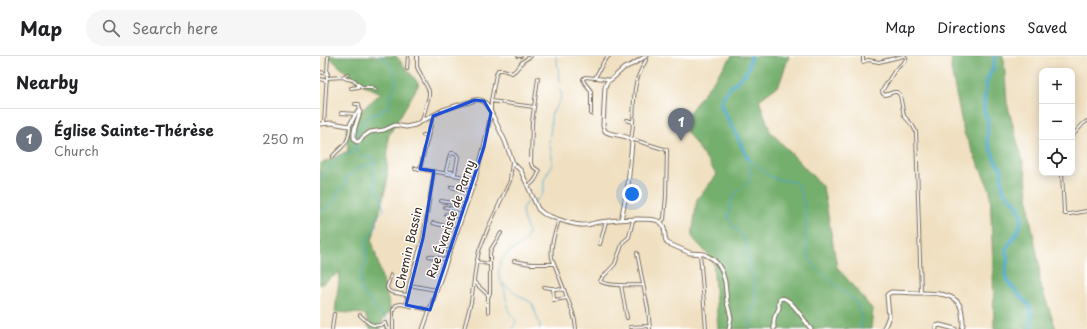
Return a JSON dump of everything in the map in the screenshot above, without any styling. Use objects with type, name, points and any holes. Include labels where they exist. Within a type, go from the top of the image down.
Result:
[{"type":"main road","points":[[621,220],[628,185],[632,145],[630,139],[627,137],[609,134],[604,131],[605,87],[609,80],[624,68],[646,56]]},
{"type":"main road","points":[[360,110],[354,132],[354,139],[356,142],[360,141],[370,132],[384,130],[395,125],[409,127],[443,110],[478,100],[484,101],[505,141],[512,160],[521,171],[540,212],[583,225],[606,221],[633,219],[656,220],[661,223],[663,225],[664,237],[667,243],[690,253],[704,254],[717,263],[725,282],[727,302],[731,315],[729,329]]},
{"type":"main road","points":[[320,124],[332,123],[347,126],[350,125],[360,110]]},
{"type":"main road","points":[[883,329],[889,319],[887,297],[891,292],[942,293],[948,295],[955,300],[962,310],[962,329]]},
{"type":"main road","points":[[774,329],[774,318],[778,309],[779,301],[782,298],[786,299],[792,304],[811,329]]},
{"type":"main road","points":[[936,329],[936,326],[940,325],[955,329]]},
{"type":"street","points":[[324,124],[328,56]]},
{"type":"street","points":[[408,56],[408,69]]},
{"type":"street","points":[[417,56],[417,67],[429,91],[427,106],[421,122]]},
{"type":"street","points":[[491,113],[491,101],[498,70],[512,73],[525,59],[531,56]]},
{"type":"street","points":[[595,78],[604,61],[609,56]]},
{"type":"street","points":[[863,56],[863,62],[868,60],[879,62],[903,56],[906,58],[905,61],[895,70],[882,91],[885,95],[897,92],[900,96],[904,116],[916,132],[921,293]]},
{"type":"street","points":[[646,60],[636,84],[630,139],[667,150],[666,203],[664,219],[661,223]]},
{"type":"street","points":[[320,72],[328,74]]},
{"type":"street","points":[[320,79],[327,80],[343,77],[348,74]]},
{"type":"street","points":[[343,77],[347,79],[354,79],[362,87],[372,87],[376,90]]},
{"type":"street","points":[[591,114],[591,91],[583,79],[585,77],[609,80]]},
{"type":"street","points":[[528,186],[536,179],[539,172],[532,166],[531,162],[532,122],[538,78]]},
{"type":"street","points":[[351,88],[358,87],[358,84]]},
{"type":"street","points":[[491,101],[534,107]]},
{"type":"street","points":[[355,104],[359,104],[360,110]]},
{"type":"street","name":"Rue Évariste de Parny","points":[[423,329],[476,179],[491,113]]},
{"type":"street","points":[[341,114],[356,114]]},
{"type":"street","points":[[420,169],[433,116]]},
{"type":"street","points":[[627,120],[633,122]]},
{"type":"street","points":[[1075,133],[1087,121]]},
{"type":"street","points":[[332,157],[345,144],[350,132],[350,125]]},
{"type":"street","points":[[423,135],[428,136]]},
{"type":"street","points":[[455,174],[458,155],[452,153],[450,154],[446,171],[455,174],[476,179]]},
{"type":"street","points":[[464,329],[471,302],[479,251],[510,181],[512,160]]},
{"type":"street","points":[[415,168],[455,174]]},
{"type":"street","name":"Chemin Bassin","points":[[406,305],[406,295],[423,238],[434,171]]},
{"type":"street","points":[[1062,176],[1065,214],[1087,211]]},
{"type":"street","points":[[451,187],[471,191]]},
{"type":"street","points":[[441,201],[466,205]]},
{"type":"street","points":[[445,207],[464,211]]},
{"type":"street","points":[[446,214],[462,218]]},
{"type":"street","points":[[560,219],[551,244],[551,252],[554,264],[576,321],[576,329]]},
{"type":"street","points":[[633,219],[629,237],[623,242],[616,264],[601,279],[600,282],[605,284],[643,285]]},
{"type":"street","points":[[600,244],[606,221]]},
{"type":"street","points":[[433,223],[458,229]]},
{"type":"street","points":[[488,312],[488,297],[490,293],[490,251],[501,233]]},
{"type":"street","points":[[441,249],[450,251]]},
{"type":"street","points":[[630,327],[650,328],[637,253]]},
{"type":"street","points":[[700,253],[706,329]]},
{"type":"street","points":[[429,256],[447,260]]},
{"type":"street","points":[[514,261],[531,264],[554,264]]},
{"type":"street","points":[[477,262],[490,264]]},
{"type":"street","points":[[391,275],[387,287],[388,290],[390,292],[406,295]]},
{"type":"street","points":[[474,282],[487,293],[488,297]]},
{"type":"street","points":[[409,284],[436,290]]},
{"type":"street","points":[[620,285],[627,318]]},
{"type":"street","points":[[544,287],[564,290]]},
{"type":"street","points":[[553,288],[554,300],[567,298]]},
{"type":"street","points":[[393,329],[393,308],[396,305],[406,305],[430,310]]},
{"type":"street","points":[[332,329],[334,314]]},
{"type":"street","points":[[360,315],[371,324],[378,326],[384,323],[387,329]]},
{"type":"highlighted area","points":[[475,100],[484,101],[491,113],[484,147],[430,310],[406,305],[423,238],[434,171],[420,169],[433,116]]},
{"type":"green space","points":[[328,56],[396,56],[419,84],[388,137],[387,183],[372,241],[391,311],[383,319],[381,329],[370,329],[365,314],[335,312],[340,272],[320,285],[320,164],[348,151],[346,129],[365,107],[381,93],[355,81]]},
{"type":"green space","points":[[732,56],[789,56],[779,85],[759,100],[770,131],[823,187],[837,267],[873,310],[871,329],[718,329],[713,260],[692,237],[697,199],[717,175],[681,123]]},
{"type":"green space","points":[[952,56],[1003,56],[1007,103],[1026,174],[1030,217],[1039,264],[1040,283],[1056,329],[995,329],[990,190],[964,133],[951,69]]},
{"type":"waterway","points":[[356,137],[357,132],[369,116],[379,114],[381,110],[389,107],[389,98],[394,90],[396,81],[392,68],[387,61],[380,56]]},
{"type":"waterway","points":[[535,200],[542,195],[544,180],[552,164],[549,141],[551,115],[562,95],[559,89],[560,80],[556,56]]},
{"type":"waterway","points":[[748,159],[721,106],[724,95],[747,71],[751,56]]},
{"type":"waterway","points":[[995,56],[993,68],[987,80],[984,103],[984,110],[988,122],[987,139],[996,162],[1002,170],[1001,179],[1004,192],[1018,206],[1021,216],[1018,231],[1006,249],[1006,254],[1008,257],[1005,274],[1012,287],[1029,305],[1031,313],[1031,329]]},
{"type":"waterway","points":[[355,142],[360,155],[374,158],[375,160],[373,167],[375,186],[381,198],[384,210],[377,217],[374,232],[367,238],[366,261],[362,272],[361,288],[375,309],[385,317],[391,329]]},
{"type":"waterway","points":[[320,178],[338,159],[352,152],[355,147]]},
{"type":"waterway","points":[[748,159],[771,177],[797,184],[801,192],[806,214],[806,245],[808,257],[816,268],[857,303],[862,320],[860,329]]},
{"type":"waterway","points":[[748,160],[751,177],[749,182],[733,196],[728,216],[729,221],[743,237],[748,248],[749,264],[755,286],[756,303],[751,312],[750,329]]},
{"type":"waterway","points":[[320,212],[334,202],[338,191],[345,186],[346,176],[351,175],[356,169],[373,163]]},
{"type":"waterway","points":[[512,329],[516,321],[509,312],[504,289],[499,277],[500,264],[503,258],[524,242],[527,237],[528,232],[522,212],[526,203],[532,199]]},
{"type":"waterway","points":[[503,284],[532,303],[540,329]]},
{"type":"place","name":"Église Sainte-Thérèse","points":[[681,141]]}]
